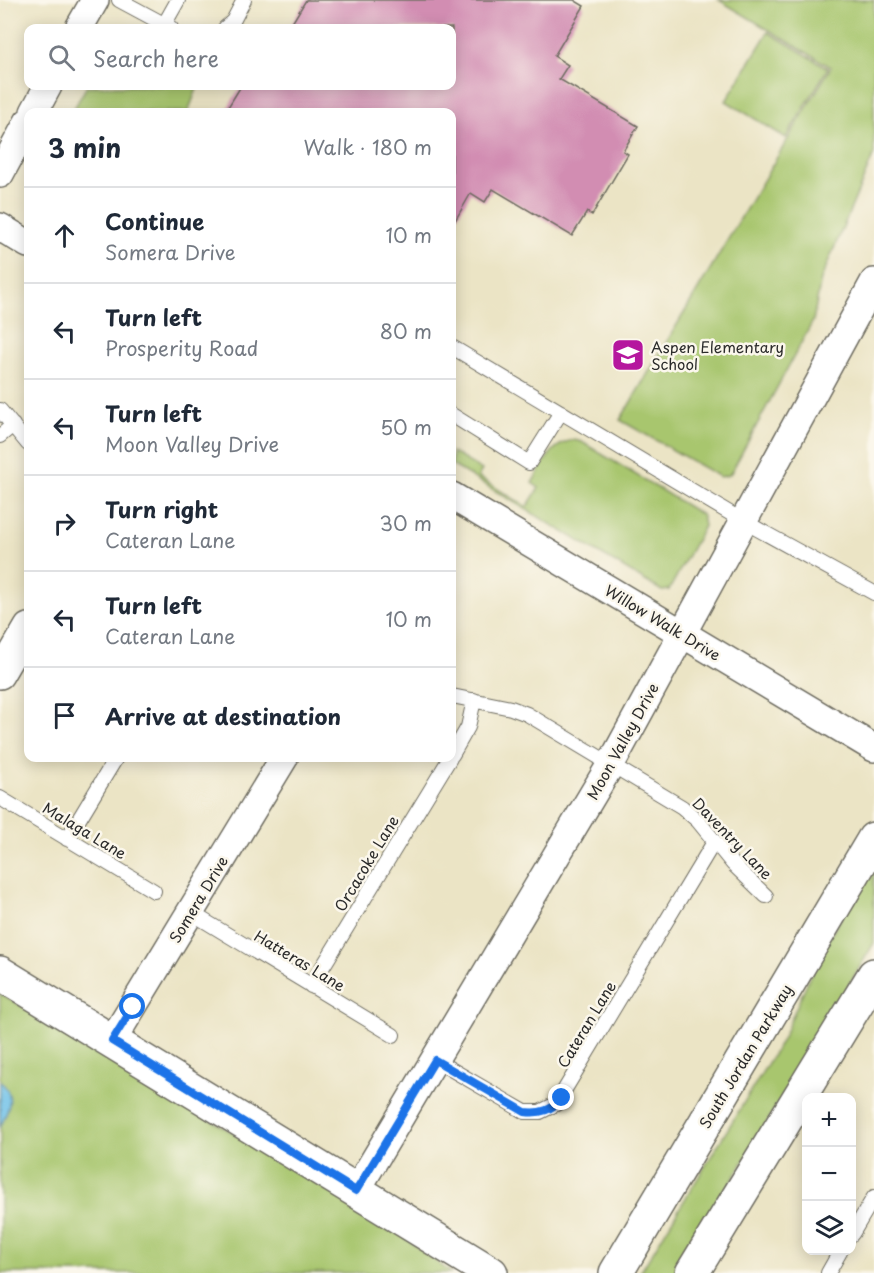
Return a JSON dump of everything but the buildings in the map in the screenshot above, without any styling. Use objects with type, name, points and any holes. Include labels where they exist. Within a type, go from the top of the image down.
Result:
[{"type":"street","points":[[81,24],[95,0]]},
{"type":"street","points":[[36,108],[46,90]]},
{"type":"street","points":[[0,174],[24,129]]},
{"type":"street","points":[[0,227],[24,242]]},
{"type":"street","name":"Moon Valley Drive","points":[[356,1191],[611,764],[874,282]]},
{"type":"street","name":"Willow Walk Drive","points":[[456,498],[874,748]]},
{"type":"street","points":[[0,675],[24,634]]},
{"type":"street","name":"Somera Drive","points":[[112,1041],[282,762]]},
{"type":"street","name":"South Jordan Parkway","points":[[616,1273],[874,839]]},
{"type":"street","points":[[0,974],[491,1273]]},
{"type":"street","points":[[692,1273],[874,975]]},
{"type":"lane","points":[[119,0],[163,24]]},
{"type":"lane","points":[[169,24],[178,0]]},
{"type":"lane","points":[[230,24],[244,0]]},
{"type":"lane","points":[[456,349],[743,521],[874,593]]},
{"type":"lane","points":[[0,410],[24,439]]},
{"type":"lane","points":[[456,417],[529,463],[561,412]]},
{"type":"lane","points":[[0,436],[13,425]]},
{"type":"lane","name":"Daventry Lane","points":[[456,697],[520,710],[690,813],[714,842],[766,896]]},
{"type":"lane","name":"Orcacoke Lane","points":[[456,747],[468,727],[474,700]]},
{"type":"lane","points":[[67,839],[114,762]]},
{"type":"lane","name":"Orcacoke Lane","points":[[311,986],[447,762]]},
{"type":"lane","name":"Malaga Lane","points":[[0,798],[154,891]]},
{"type":"lane","name":"Cateran Lane","points":[[435,1060],[525,1112],[540,1112],[556,1104],[714,842]]},
{"type":"lane","name":"Hatteras Lane","points":[[190,912],[393,1035]]},
{"type":"lane","points":[[856,1227],[874,1197]]},
{"type":"lane","points":[[828,1273],[839,1255]]},
{"type":"green space","points":[[719,0],[874,0],[874,154],[821,279],[813,321],[732,471],[729,475],[720,477],[620,420],[831,67]]},
{"type":"green space","points":[[768,32],[828,68],[786,138],[726,101]]},
{"type":"green space","points":[[85,90],[196,90],[190,108],[74,108]]},
{"type":"green space","points":[[574,440],[582,442],[702,515],[704,526],[669,590],[662,591],[456,467],[456,454],[482,470],[478,477],[527,507],[539,488],[532,483],[544,462],[559,445]]},
{"type":"green space","points":[[874,863],[874,943],[677,1273],[640,1273],[782,1040],[820,953]]},
{"type":"green space","points":[[0,993],[395,1230],[451,1273],[0,1273]]},
{"type":"water","points":[[0,1081],[10,1098],[0,1128]]},
{"type":"place","name":"Aspen Elementary School","points":[[628,355]]},
{"type":"route","points":[[133,1007],[112,1041],[356,1191],[435,1060],[525,1112],[533,1113],[549,1109],[562,1098]]}]
